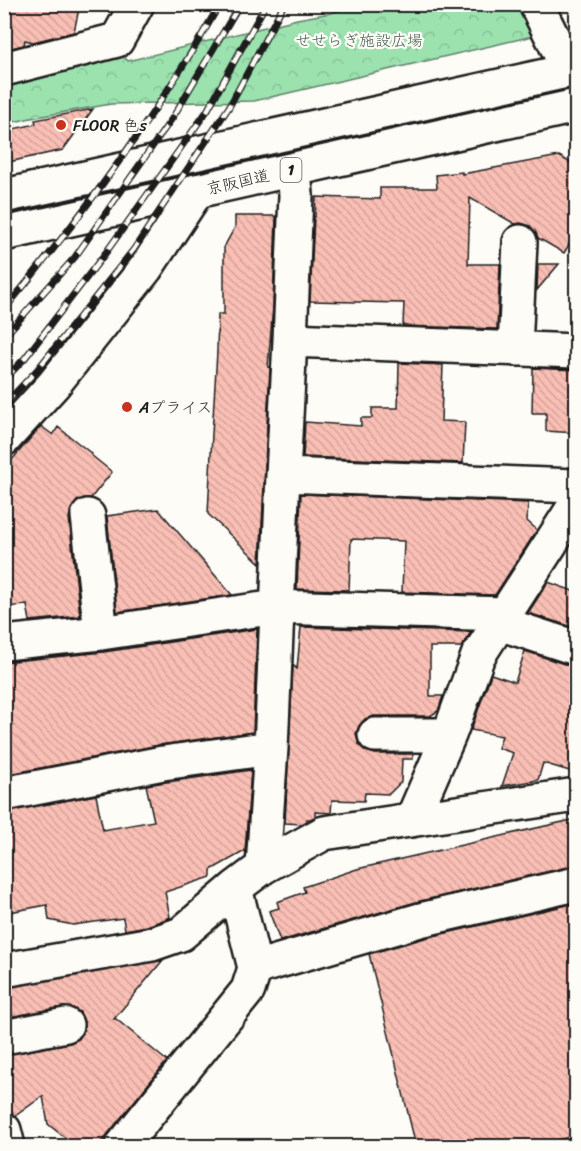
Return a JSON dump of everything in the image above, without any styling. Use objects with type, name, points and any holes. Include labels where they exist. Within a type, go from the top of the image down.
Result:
[{"type":"main road","points":[[4,69],[117,40],[137,4]]},
{"type":"main road","points":[[536,4],[573,70]]},
{"type":"main road","name":"1","points":[[4,196],[573,70]]},
{"type":"main road","name":"京阪国道","points":[[4,234],[576,106]]},
{"type":"main road","points":[[263,867],[271,748],[282,475],[291,340],[296,195],[294,170]]},
{"type":"main road","points":[[4,439],[54,384],[146,268],[197,191]]},
{"type":"main road","points":[[515,349],[520,242]]},
{"type":"main road","points":[[291,340],[576,351]]},
{"type":"main road","points":[[282,475],[576,486]]},
{"type":"main road","points":[[412,820],[450,735],[478,656],[576,504]]},
{"type":"main road","points":[[88,516],[101,633]]},
{"type":"main road","points":[[4,643],[101,633],[276,607],[502,619],[576,648]]},
{"type":"main road","points":[[375,735],[450,735]]},
{"type":"main road","points":[[4,794],[163,763],[271,748]]},
{"type":"main road","points":[[4,970],[152,944],[181,934],[263,867],[324,833],[576,795]]},
{"type":"main road","points":[[255,968],[420,920],[576,884]]},
{"type":"main road","points":[[122,1146],[248,990],[255,968],[235,888]]},
{"type":"main road","points":[[4,1037],[66,1025]]},
{"type":"main road","points":[[4,1130],[8,1146]]},
{"type":"green space","name":"せせらぎ施設広場","points":[[356,5],[520,5],[537,35],[254,101],[111,104],[5,124],[5,83],[123,56],[128,61],[297,19],[331,13]]},
{"type":"building","points":[[4,4],[80,4],[74,32],[33,42],[25,40],[24,45],[4,50]]},
{"type":"building","points":[[93,109],[63,150],[4,163],[4,131],[36,124],[35,120]]},
{"type":"building","points":[[559,156],[576,166],[576,233],[564,253],[538,238],[530,226],[515,224],[470,198],[468,264],[500,264],[497,329],[403,326],[404,303],[310,301],[316,197],[380,199],[380,188],[437,188],[436,175],[462,172],[462,174]]},
{"type":"building","points":[[235,216],[276,216],[260,563],[208,514],[218,314],[224,314],[224,247],[235,227]]},
{"type":"building","points":[[538,264],[559,264],[537,290]]},
{"type":"building","points":[[399,363],[443,365],[441,421],[465,422],[463,463],[303,457],[305,422],[361,426],[361,418],[372,418],[372,408],[398,408]]},
{"type":"building","points":[[533,368],[576,370],[576,433],[546,431],[546,413],[532,413]]},
{"type":"building","points":[[41,426],[53,435],[58,427],[112,472],[91,498],[77,501],[71,509],[69,518],[80,616],[30,621],[27,605],[4,607],[4,469]]},
{"type":"building","points":[[301,494],[528,503],[527,521],[537,530],[495,595],[402,592],[404,541],[351,539],[349,590],[297,589]]},
{"type":"building","points":[[158,509],[232,595],[117,612],[107,516]]},
{"type":"building","points":[[548,582],[576,592],[576,628],[528,613]]},
{"type":"building","points":[[301,627],[471,632],[461,647],[430,647],[430,696],[443,696],[438,711],[430,716],[374,716],[365,719],[359,726],[356,734],[359,744],[366,751],[375,754],[413,754],[413,759],[402,759],[401,782],[389,794],[365,793],[364,801],[332,800],[331,813],[315,812],[315,817],[307,819],[302,824],[285,823],[293,665],[297,669]]},
{"type":"building","points":[[257,629],[253,732],[159,745],[4,775],[4,662],[104,652]]},
{"type":"building","points":[[525,651],[576,666],[576,773],[543,763],[538,780],[502,786],[513,753],[498,748],[502,736],[471,730],[491,674],[515,682]]},
{"type":"building","points":[[251,770],[245,851],[211,870],[211,877],[165,892],[170,917],[147,926],[125,930],[123,918],[73,925],[49,920],[47,905],[4,913],[4,812],[96,795],[103,830],[154,821],[146,785]]},
{"type":"building","points":[[576,819],[576,866],[416,902],[280,941],[269,911],[279,908],[277,902],[305,892],[303,887],[357,869]]},
{"type":"building","points":[[576,903],[576,1135],[537,1146],[416,1146],[369,954],[425,938]]},
{"type":"building","points":[[163,960],[114,1019],[167,1061],[98,1146],[75,1146],[48,1124],[43,1096],[15,1116],[8,1112],[4,1096],[4,1055],[70,1043],[79,1039],[83,1032],[84,1022],[80,1012],[73,1008],[63,1007],[4,1018],[4,988]]},
{"type":"railway","points":[[4,310],[119,162],[196,45],[220,4]]},
{"type":"railway","points":[[4,337],[75,257],[173,117],[240,4]]},
{"type":"railway","points":[[4,380],[25,358],[107,251],[207,111],[266,4]]},
{"type":"railway","points":[[4,405],[37,370],[134,249],[229,107],[284,4]]},
{"type":"place","name":"FLOOR 色s","points":[[61,125]]},
{"type":"place","name":"Aプライス","points":[[127,407]]}]
